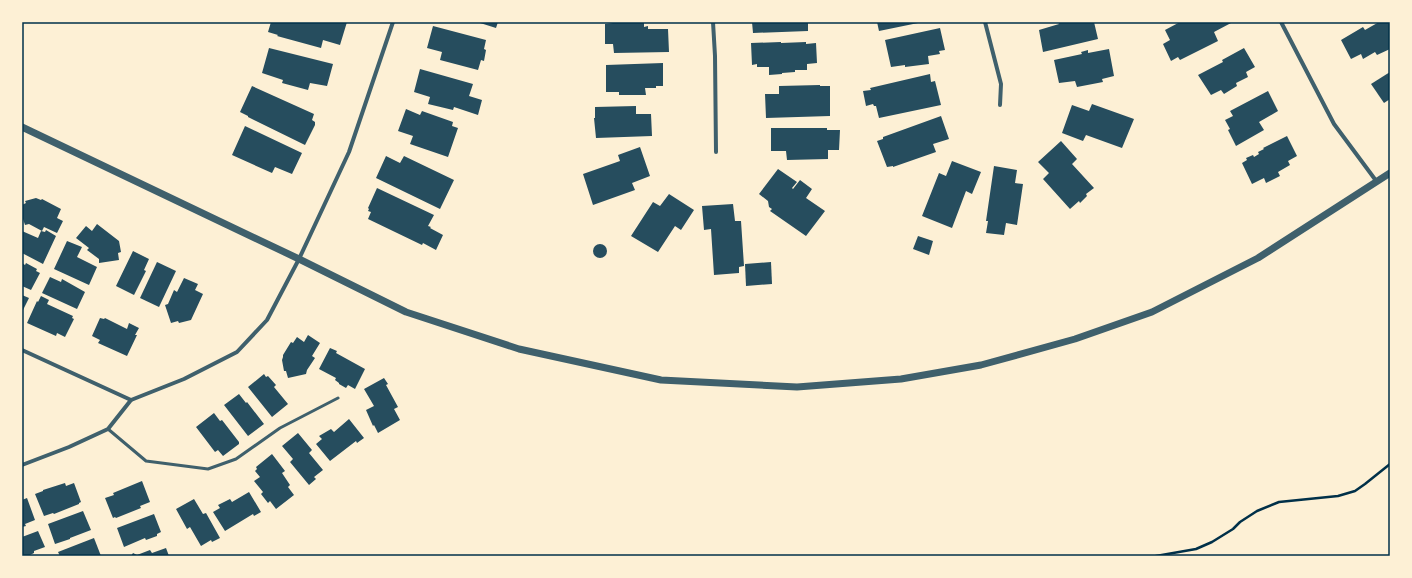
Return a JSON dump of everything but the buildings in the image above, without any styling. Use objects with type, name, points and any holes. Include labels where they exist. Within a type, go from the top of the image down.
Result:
[{"type":"street","points":[[22,465],[69,447],[108,429],[131,400],[184,379],[237,352],[267,320],[299,259],[349,152],[393,22]]},
{"type":"street","points":[[713,22],[715,56],[716,152]]},
{"type":"street","points":[[984,22],[1001,84],[1000,105]]},
{"type":"street","points":[[1281,22],[1334,124],[1377,182]]},
{"type":"street","points":[[22,127],[299,259],[406,312],[519,349],[661,380],[797,387],[901,379],[981,365],[1075,339],[1145,315],[1258,258],[1390,173]]},
{"type":"street","points":[[22,350],[131,400]]},
{"type":"lane","points":[[108,429],[146,461],[208,469],[236,459],[280,428],[338,398]]},
{"type":"path","points":[[1156,556],[1196,549],[1212,542],[1233,529],[1240,522],[1257,511],[1279,502],[1338,496],[1355,491],[1390,464]]}]
